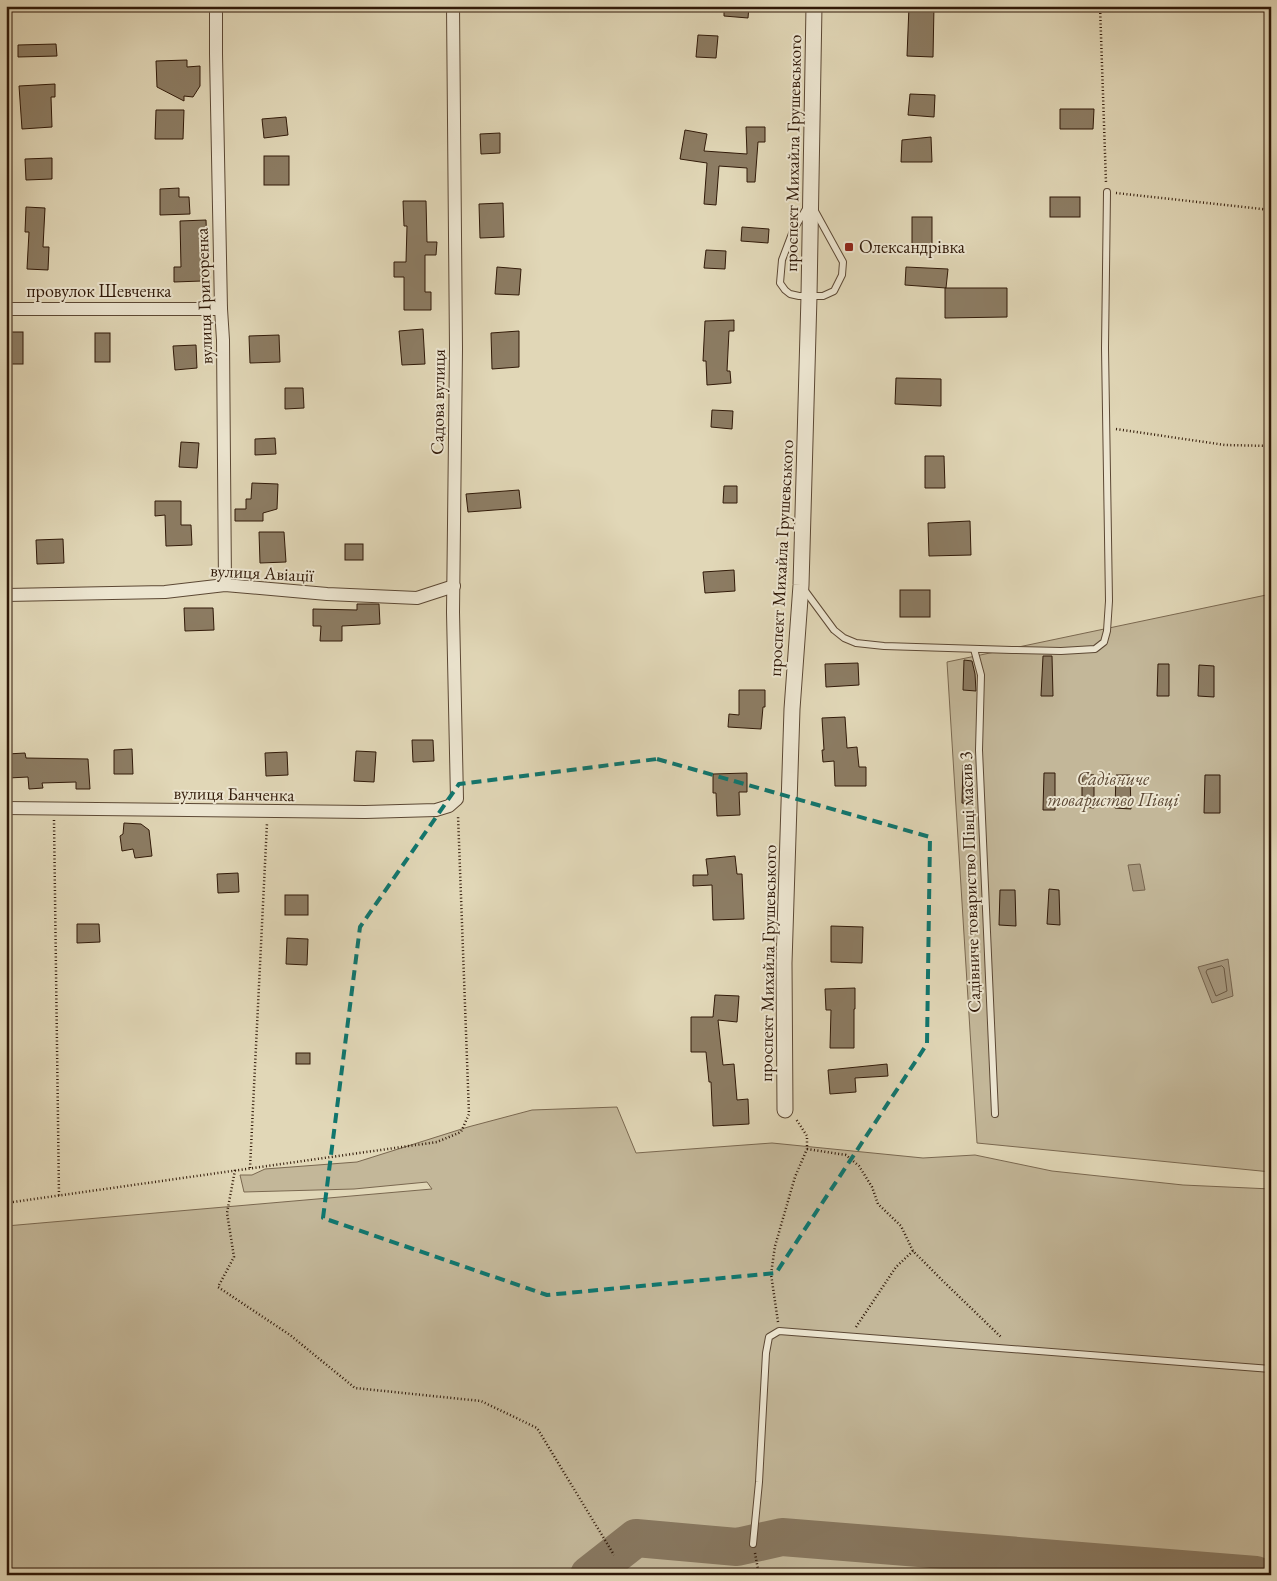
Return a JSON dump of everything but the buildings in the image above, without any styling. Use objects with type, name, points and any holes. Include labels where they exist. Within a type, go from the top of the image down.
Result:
[{"type":"street","name":"вулиця Григоренка","points":[[216,6],[221,308],[224,349],[225,585]]},
{"type":"street","name":"Садова вулиця","points":[[453,6],[456,349],[454,586],[458,799]]},
{"type":"street","name":"проспект Михайла Грушевського","points":[[785,1110],[784,963],[786,864],[792,710],[801,585],[809,296],[814,6]]},
{"type":"street","name":"провулок Шевченка","points":[[6,309],[221,308]]},
{"type":"street","name":"вулиця Авіації","points":[[6,595],[165,592],[225,585],[327,594],[417,598],[454,586]]},
{"type":"street","name":"вулиця Банченка","points":[[6,808],[365,812],[436,810],[449,806],[458,799]]},
{"type":"lane","points":[[801,585],[834,630],[844,638],[856,643],[884,646],[974,649],[1085,650],[1096,649],[1104,642],[1107,631],[1109,601],[1105,348],[1107,192]]},
{"type":"lane","points":[[810,202],[843,262],[842,275],[834,291],[823,296],[790,294],[780,283],[782,260],[793,231],[810,202]]},
{"type":"lane","name":"Садівниче товариство Півці масив 3","points":[[974,649],[981,675],[980,758],[995,1114]]},
{"type":"lane","points":[[754,1544],[766,1353],[769,1337],[779,1331],[850,1335],[1271,1370]]},
{"type":"path","points":[[1100,6],[1107,192],[1271,210]]},
{"type":"path","points":[[1107,428],[1225,445],[1271,446]]},
{"type":"path","points":[[6,1203],[437,1142],[461,1132],[469,1114],[458,799]]},
{"type":"path","points":[[54,809],[59,1196]]},
{"type":"path","points":[[250,1168],[268,812]]},
{"type":"path","points":[[779,1331],[771,1274],[773,1256],[795,1177],[807,1149],[807,1136],[795,1118],[785,1110]]},
{"type":"path","points":[[807,1149],[846,1155],[859,1166],[872,1187],[878,1204],[900,1226],[914,1251],[1013,1349]]},
{"type":"path","points":[[235,1170],[227,1213],[234,1257],[218,1287],[290,1335],[355,1388],[481,1401],[537,1428],[614,1555]]},
{"type":"path","points":[[850,1335],[896,1267],[914,1251]]},
{"type":"path","points":[[754,1544],[759,1575]]},
{"type":"highlighted area","points":[[657,759],[930,837],[927,1044],[776,1273],[547,1295],[323,1218],[360,927],[459,784]]},
{"type":"green space","name":"Садівниче товариство Півці","points":[[1271,594],[1271,1172],[977,1143],[947,662]]},
{"type":"green space","points":[[617,1107],[636,1153],[772,1143],[923,1158],[975,1155],[1052,1171],[1183,1185],[1271,1189],[1271,1575],[6,1575],[6,1226],[432,1189],[427,1182],[354,1189],[244,1192],[240,1175],[252,1175],[265,1169],[357,1162],[468,1127],[532,1110]]},
{"type":"water","points":[[1140,864],[1145,890],[1133,891],[1128,865]]},
{"type":"water","points":[[1228,959],[1233,996],[1212,1003],[1198,967]]},
{"type":"taxiway","points":[[589,1575],[636,1538],[737,1547],[782,1537],[1256,1575]]},
{"type":"place","name":"Олександрівка","points":[[849,247]]}]
